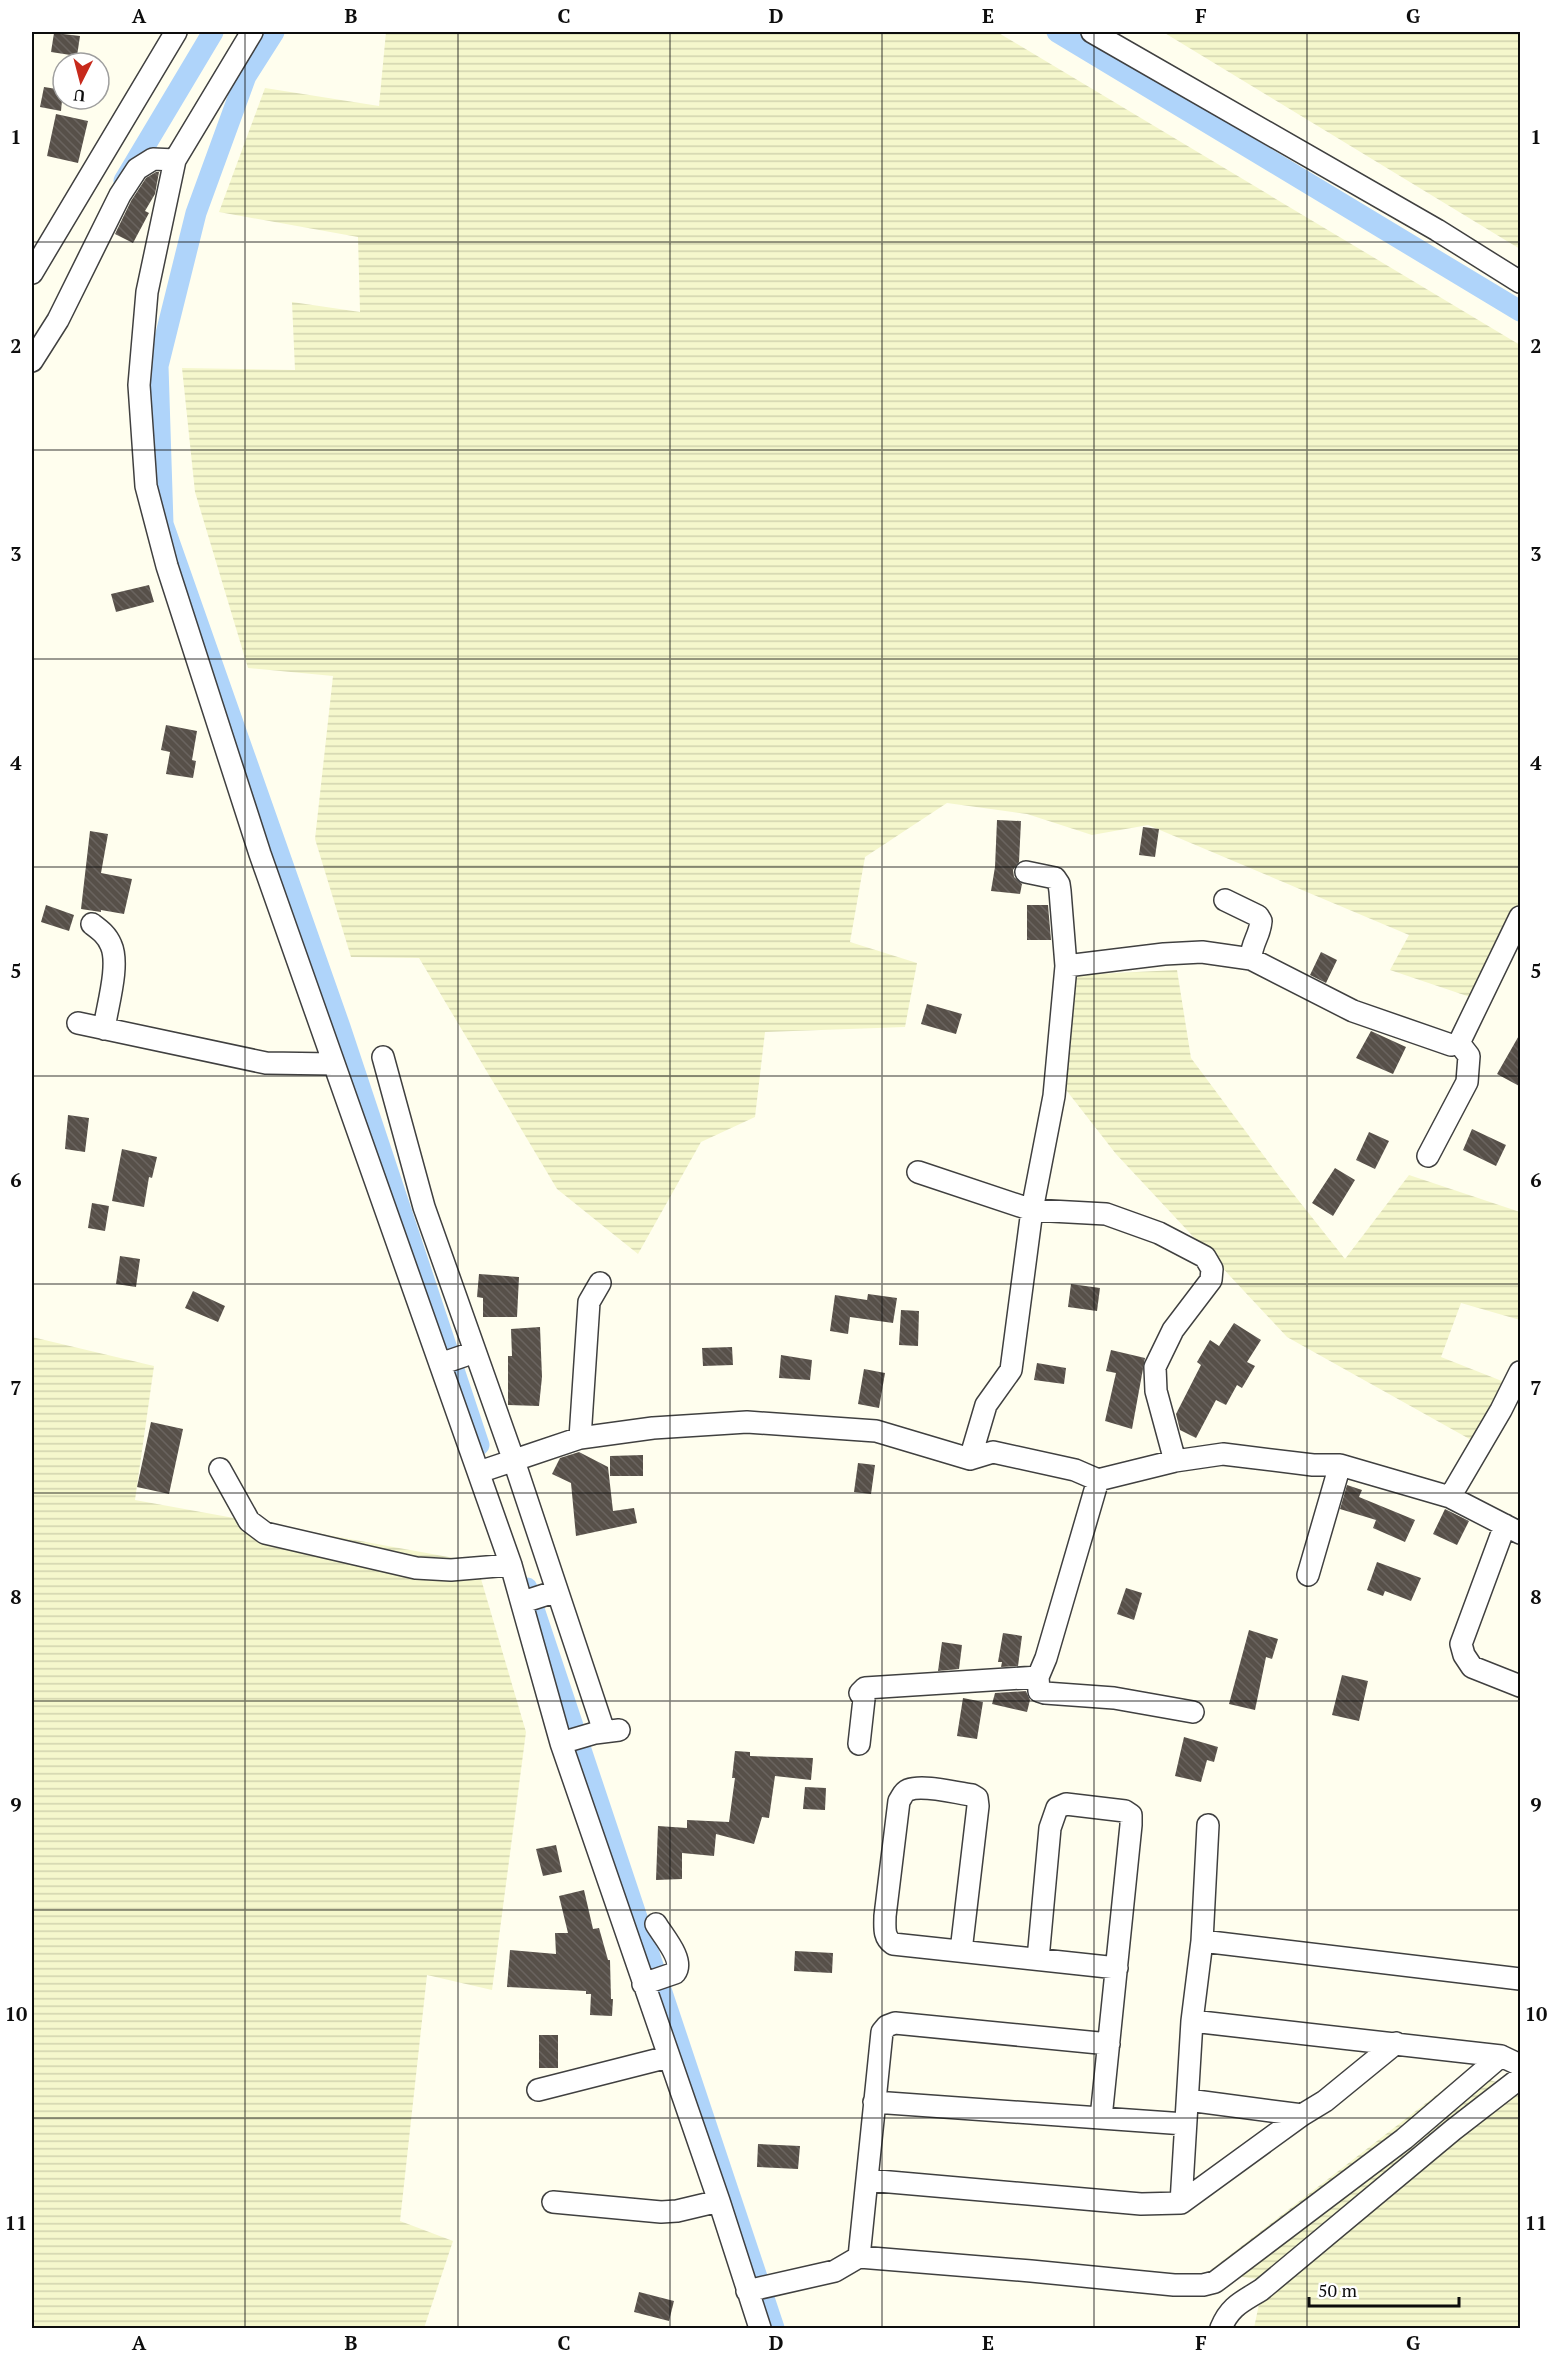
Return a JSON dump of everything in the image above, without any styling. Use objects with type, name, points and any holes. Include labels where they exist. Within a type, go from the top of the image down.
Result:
[{"type":"street","points":[[32,273],[176,32]]},
{"type":"street","points":[[252,32],[175,160],[147,292],[139,409],[146,486],[167,566],[260,854],[443,1363],[511,1565],[526,1601],[568,1741],[647,1983],[668,2057],[752,2290],[760,2328]]},
{"type":"street","points":[[1092,32],[1437,230],[1521,282]]},
{"type":"street","points":[[32,361],[58,320],[120,195],[137,169],[153,159],[175,160]]},
{"type":"street","points":[[970,1459],[986,1405],[1011,1370],[1032,1210],[1054,1096],[1066,966],[1059,884],[1055,878],[1026,872]]},
{"type":"street","points":[[1225,900],[1258,916],[1261,921],[1260,930],[1251,946],[1251,959]]},
{"type":"street","points":[[1066,966],[1164,954],[1202,952],[1251,959],[1353,1011],[1451,1046],[1459,1042],[1521,917]]},
{"type":"street","points":[[92,924],[104,932],[112,945],[115,963],[104,1029]]},
{"type":"street","points":[[78,1023],[266,1063],[334,1064]]},
{"type":"street","points":[[1428,1156],[1467,1082],[1469,1056],[1459,1042]]},
{"type":"street","points":[[383,1058],[424,1207],[554,1592],[606,1731],[568,1741]]},
{"type":"street","points":[[918,1172],[1032,1210],[1106,1214],[1159,1233],[1205,1257],[1212,1269],[1211,1280],[1173,1330],[1155,1366],[1156,1391],[1175,1461]]},
{"type":"street","points":[[580,1438],[589,1302],[600,1284]]},
{"type":"street","points":[[443,1363],[473,1353]]},
{"type":"street","points":[[1450,1497],[1521,1372]]},
{"type":"street","points":[[481,1471],[580,1438],[653,1428],[747,1422],[876,1431],[970,1459],[993,1452],[1075,1470],[1098,1480],[1175,1461],[1223,1454],[1313,1465],[1340,1465],[1450,1497],[1513,1529],[1461,1644],[1464,1655],[1472,1667],[1521,1686]]},
{"type":"street","points":[[1308,1575],[1340,1465]]},
{"type":"street","points":[[220,1469],[249,1521],[266,1533],[416,1568],[451,1570],[511,1565]]},
{"type":"street","points":[[1098,1480],[1046,1658],[1038,1677],[1039,1690],[1045,1693],[1114,1698],[1193,1713]]},
{"type":"street","points":[[526,1601],[554,1592]]},
{"type":"street","points":[[859,1744],[864,1699],[860,1693],[865,1688],[1038,1677]]},
{"type":"street","points":[[961,1951],[978,1806],[977,1798],[972,1795],[918,1788],[904,1791],[899,1801],[885,1934],[888,1941],[893,1944],[1117,1968]]},
{"type":"street","points":[[1038,1959],[1050,1828],[1057,1808],[1066,1804],[1125,1811],[1131,1815],[1101,2118]]},
{"type":"street","points":[[1180,2204],[1192,2020],[1202,1941],[1208,1825]]},
{"type":"street","points":[[647,1983],[675,1973],[679,1964],[656,1924]]},
{"type":"street","points":[[1202,1941],[1521,1979]]},
{"type":"street","points":[[1192,2020],[1501,2056],[1521,2065]]},
{"type":"street","points":[[860,2257],[882,2032],[887,2025],[896,2023],[1109,2044]]},
{"type":"street","points":[[867,2180],[1141,2204],[1180,2204],[1302,2115],[1325,2101],[1396,2043]]},
{"type":"street","points":[[752,2290],[835,2271],[860,2257],[1174,2285],[1203,2285],[1215,2282],[1404,2139],[1501,2056]]},
{"type":"street","points":[[537,2090],[668,2057]]},
{"type":"street","points":[[1221,2328],[1227,2314],[1239,2303],[1262,2290],[1453,2130],[1521,2078]]},
{"type":"street","points":[[1188,2100],[1302,2115]]},
{"type":"street","points":[[874,2102],[1185,2124]]},
{"type":"street","points":[[553,2202],[661,2212],[677,2211],[719,2201]]},
{"type":"green space","points":[[386,32],[458,34],[459,32],[997,32],[1520,345],[1520,917],[1476,999],[1390,970],[1409,935],[1148,825],[1092,835],[1027,814],[947,803],[865,857],[850,942],[917,963],[905,1027],[765,1032],[755,1117],[701,1142],[638,1254],[557,1189],[419,958],[351,957],[315,839],[333,676],[248,668],[195,492],[182,368],[295,370],[292,302],[360,312],[358,237],[219,212],[265,88],[379,106]]},
{"type":"green space","points":[[1163,32],[1520,32],[1520,249]]},
{"type":"green space","points":[[1177,970],[1191,1058],[1276,1172],[1345,1259],[1409,1175],[1520,1212],[1520,1320],[1461,1303],[1441,1357],[1507,1383],[1482,1446],[1287,1337],[1116,1154],[1056,1077],[1055,976]]},
{"type":"green space","points":[[32,1337],[154,1366],[135,1500],[476,1562],[526,1732],[492,1990],[427,1975],[400,2221],[453,2241],[424,2328],[32,2328]]},
{"type":"green space","points":[[1466,2072],[1520,2090],[1520,2328],[1254,2328],[1264,2280],[1208,2272]]},
{"type":"building","points":[[54,33],[80,36],[78,51],[51,51]]},
{"type":"building","points":[[44,87],[51,88],[51,109],[40,107]]},
{"type":"building","points":[[56,114],[88,121],[78,163],[47,156]]},
{"type":"building","points":[[159,172],[155,194],[145,211],[149,213],[133,243],[115,234],[131,201],[146,178]]},
{"type":"building","points":[[149,585],[154,602],[116,612],[111,594]]},
{"type":"building","points":[[166,725],[197,731],[192,760],[196,761],[193,778],[166,774],[170,752],[161,750]]},
{"type":"building","points":[[997,820],[1021,821],[1019,862],[1013,870],[1014,877],[1022,884],[1020,894],[991,891],[995,867]]},
{"type":"building","points":[[1143,827],[1159,829],[1155,857],[1139,855]]},
{"type":"building","points":[[90,831],[108,834],[101,873],[132,879],[124,914],[81,909]]},
{"type":"building","points":[[46,905],[74,915],[69,931],[41,922]]},
{"type":"building","points":[[1027,905],[1048,905],[1051,940],[1027,940]]},
{"type":"building","points":[[1321,952],[1337,960],[1326,983],[1310,975]]},
{"type":"building","points":[[927,1004],[962,1014],[956,1034],[921,1024]]},
{"type":"building","points":[[1371,1031],[1406,1047],[1393,1074],[1356,1058]]},
{"type":"building","points":[[1521,1032],[1521,1087],[1497,1074]]},
{"type":"building","points":[[68,1115],[89,1118],[85,1152],[65,1149]]},
{"type":"building","points":[[1472,1129],[1506,1145],[1496,1166],[1463,1150]]},
{"type":"building","points":[[1369,1132],[1389,1141],[1375,1169],[1356,1160]]},
{"type":"building","points":[[122,1149],[157,1157],[152,1178],[149,1177],[144,1207],[112,1201]]},
{"type":"building","points":[[1335,1168],[1355,1180],[1333,1216],[1312,1203]]},
{"type":"building","points":[[92,1203],[109,1206],[105,1231],[88,1228]]},
{"type":"building","points":[[120,1256],[140,1259],[136,1287],[116,1284]]},
{"type":"building","points":[[479,1274],[519,1277],[517,1317],[483,1317],[483,1298],[477,1297]]},
{"type":"building","points":[[1071,1284],[1100,1288],[1097,1311],[1068,1307]]},
{"type":"building","points":[[193,1291],[225,1306],[218,1322],[185,1308]]},
{"type":"building","points":[[868,1294],[897,1298],[893,1323],[850,1317],[848,1334],[830,1331],[835,1295],[867,1300]]},
{"type":"building","points":[[901,1310],[919,1311],[918,1346],[899,1345]]},
{"type":"building","points":[[1234,1323],[1261,1340],[1247,1362],[1255,1366],[1242,1388],[1237,1385],[1226,1405],[1216,1400],[1196,1438],[1180,1430],[1176,1414],[1201,1365],[1197,1362],[1210,1340],[1219,1346]]},
{"type":"building","points":[[540,1327],[542,1377],[539,1406],[508,1405],[508,1356],[512,1356],[511,1329]]},
{"type":"building","points":[[732,1347],[733,1365],[703,1366],[702,1348]]},
{"type":"building","points":[[1111,1350],[1145,1358],[1132,1429],[1105,1421],[1116,1373],[1106,1371]]},
{"type":"building","points":[[781,1355],[812,1360],[810,1380],[779,1378]]},
{"type":"building","points":[[1037,1363],[1066,1368],[1064,1384],[1034,1380]]},
{"type":"building","points":[[864,1369],[885,1373],[879,1408],[858,1404]]},
{"type":"building","points":[[151,1422],[183,1429],[169,1494],[137,1487]]},
{"type":"building","points":[[579,1452],[608,1467],[613,1511],[634,1508],[637,1523],[576,1536],[571,1483],[552,1474],[560,1458]]},
{"type":"building","points":[[643,1455],[643,1476],[610,1476],[610,1456]]},
{"type":"building","points":[[858,1463],[875,1465],[871,1494],[854,1492]]},
{"type":"building","points":[[1347,1485],[1362,1490],[1359,1497],[1415,1520],[1405,1542],[1373,1528],[1376,1520],[1340,1509]]},
{"type":"building","points":[[1445,1509],[1469,1521],[1457,1545],[1433,1534]]},
{"type":"building","points":[[1377,1562],[1421,1578],[1411,1601],[1385,1591],[1383,1596],[1367,1590]]},
{"type":"building","points":[[1126,1588],[1142,1593],[1134,1620],[1117,1614]]},
{"type":"building","points":[[1249,1630],[1278,1639],[1272,1659],[1266,1657],[1255,1710],[1229,1704]]},
{"type":"building","points":[[1003,1633],[1022,1636],[1018,1666],[1001,1667],[1002,1662],[998,1662]]},
{"type":"building","points":[[942,1642],[962,1645],[959,1669],[938,1671]]},
{"type":"building","points":[[1342,1675],[1368,1681],[1359,1721],[1332,1715]]},
{"type":"building","points":[[1026,1691],[1030,1700],[1027,1712],[992,1704],[995,1693]]},
{"type":"building","points":[[963,1698],[983,1702],[977,1739],[957,1736]]},
{"type":"building","points":[[1184,1737],[1218,1747],[1214,1762],[1207,1760],[1201,1782],[1175,1776]]},
{"type":"building","points":[[735,1751],[750,1752],[750,1756],[813,1758],[811,1780],[775,1776],[769,1818],[762,1817],[754,1844],[716,1834],[714,1856],[682,1853],[682,1879],[656,1880],[658,1826],[687,1828],[687,1820],[729,1822],[735,1778],[732,1778]]},
{"type":"building","points":[[805,1787],[826,1788],[825,1810],[803,1809]]},
{"type":"building","points":[[556,1845],[562,1872],[543,1876],[536,1849]]},
{"type":"building","points":[[584,1890],[593,1929],[599,1928],[608,1960],[610,1960],[612,2016],[590,2015],[591,1994],[586,1994],[586,1991],[507,1987],[510,1950],[556,1954],[555,1933],[568,1933],[559,1896]]},
{"type":"building","points":[[795,1951],[833,1953],[832,1973],[794,1971]]},
{"type":"building","points":[[539,2035],[558,2035],[558,2068],[539,2068]]},
{"type":"building","points":[[758,2144],[800,2146],[798,2169],[757,2167]]},
{"type":"building","points":[[639,2292],[674,2301],[669,2321],[634,2312]]},
{"type":"waterway","points":[[124,181],[213,32]]},
{"type":"waterway","points":[[274,32],[246,76],[196,213],[158,366],[163,524],[340,1027],[479,1445]]},
{"type":"waterway","points":[[1057,32],[1520,311]]},
{"type":"waterway","points":[[527,1588],[774,2328]]}]
